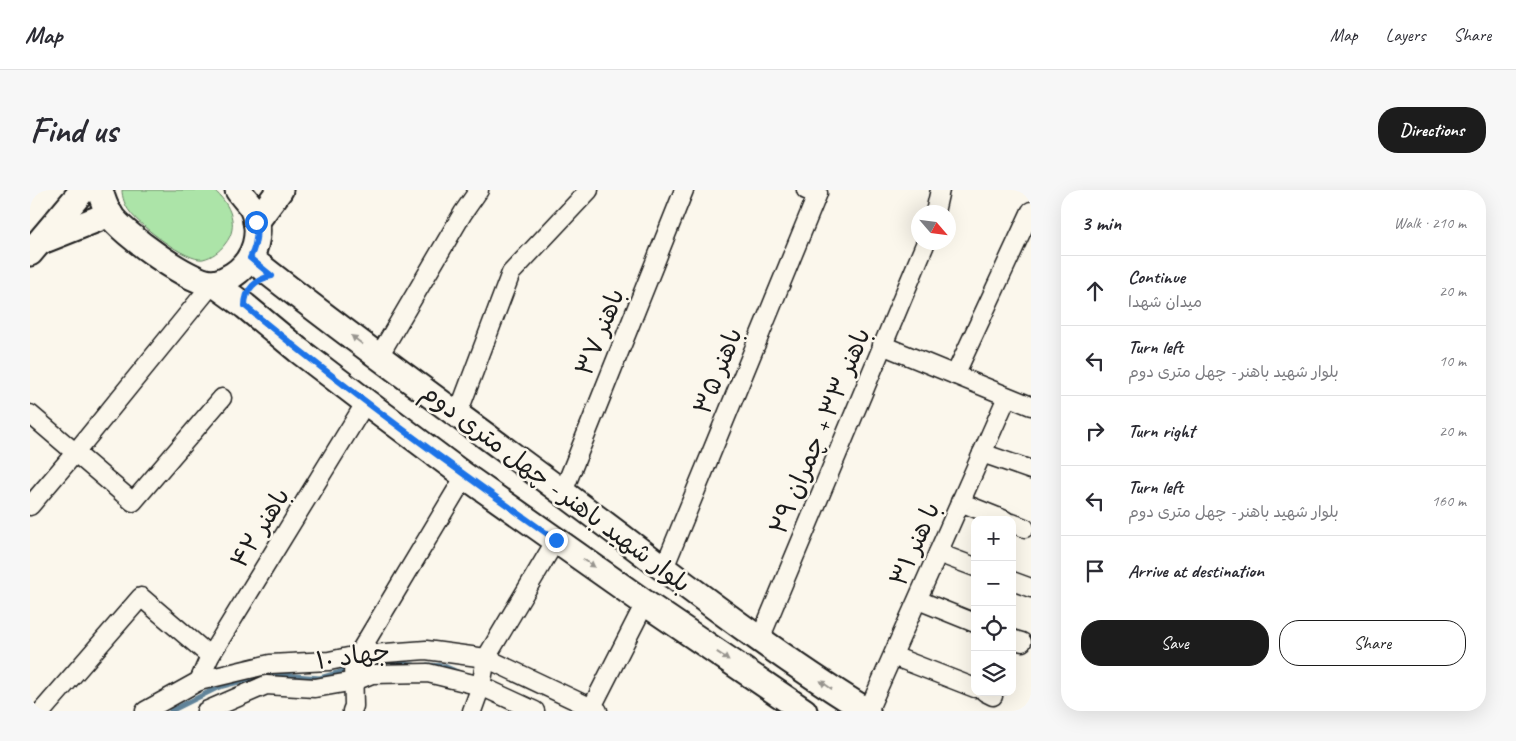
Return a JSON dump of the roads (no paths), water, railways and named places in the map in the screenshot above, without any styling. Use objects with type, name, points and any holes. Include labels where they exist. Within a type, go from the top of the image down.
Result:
[{"type":"street","points":[[35,247],[84,190]]},
{"type":"street","points":[[100,190],[110,214],[121,228],[179,271],[194,279],[213,283],[229,278],[241,270],[256,246],[258,231],[256,222],[251,207],[238,190]]},
{"type":"street","points":[[256,222],[280,190]]},
{"type":"street","points":[[379,356],[463,213],[479,190]]},
{"type":"street","points":[[457,416],[511,273],[589,190]]},
{"type":"street","name":"باهنر ۳۷","points":[[562,492],[684,190]]},
{"type":"street","points":[[936,205],[940,190]]},
{"type":"street","name":"باهنر ۳۵","points":[[664,568],[812,192]]},
{"type":"street","points":[[955,375],[1031,210]]},
{"type":"street","points":[[35,247],[110,214]]},
{"type":"street","name":"باهنر ۳۳ + چمران ۲۹","points":[[760,639],[923,250]]},
{"type":"street","name":"بلوار شهید باهنر - چهل متری دوم","points":[[250,258],[457,416],[760,639],[836,692],[868,711]]},
{"type":"street","points":[[245,306],[247,294],[254,284],[272,276]]},
{"type":"street","points":[[30,506],[213,283]]},
{"type":"street","name":"بلوار شهید باهنر - چهل متری دوم","points":[[213,283],[245,306],[298,350],[465,476],[804,711]]},
{"type":"street","points":[[882,345],[1031,406]]},
{"type":"street","name":"با هنر ۳۱","points":[[868,711],[1007,397]]},
{"type":"street","points":[[30,414],[133,502],[222,398]]},
{"type":"street","name":"باهنر ۴۲","points":[[199,681],[210,656],[366,402]]},
{"type":"street","points":[[982,453],[1031,470]]},
{"type":"street","points":[[352,711],[354,706],[355,668],[465,476]]},
{"type":"street","points":[[960,502],[995,516]]},
{"type":"street","points":[[472,711],[481,686],[486,658],[556,540]]},
{"type":"street","points":[[938,553],[971,565]]},
{"type":"street","points":[[1016,582],[1031,588]]},
{"type":"street","points":[[42,711],[141,597],[210,656]]},
{"type":"street","points":[[918,600],[971,621]]},
{"type":"street","points":[[145,711],[199,681],[270,664],[329,661],[355,668],[426,650],[486,658],[593,710],[646,603]]},
{"type":"street","points":[[893,656],[971,686]]},
{"type":"street","name":"جهاد ۱۰","points":[[206,711],[266,685],[315,688],[355,668],[372,674],[428,673],[481,686],[535,711]]},
{"type":"waterway","points":[[171,711],[219,687],[270,674],[320,678],[372,663],[414,665]]},
{"type":"waterway","points":[[427,665],[444,666],[460,673]]}]
